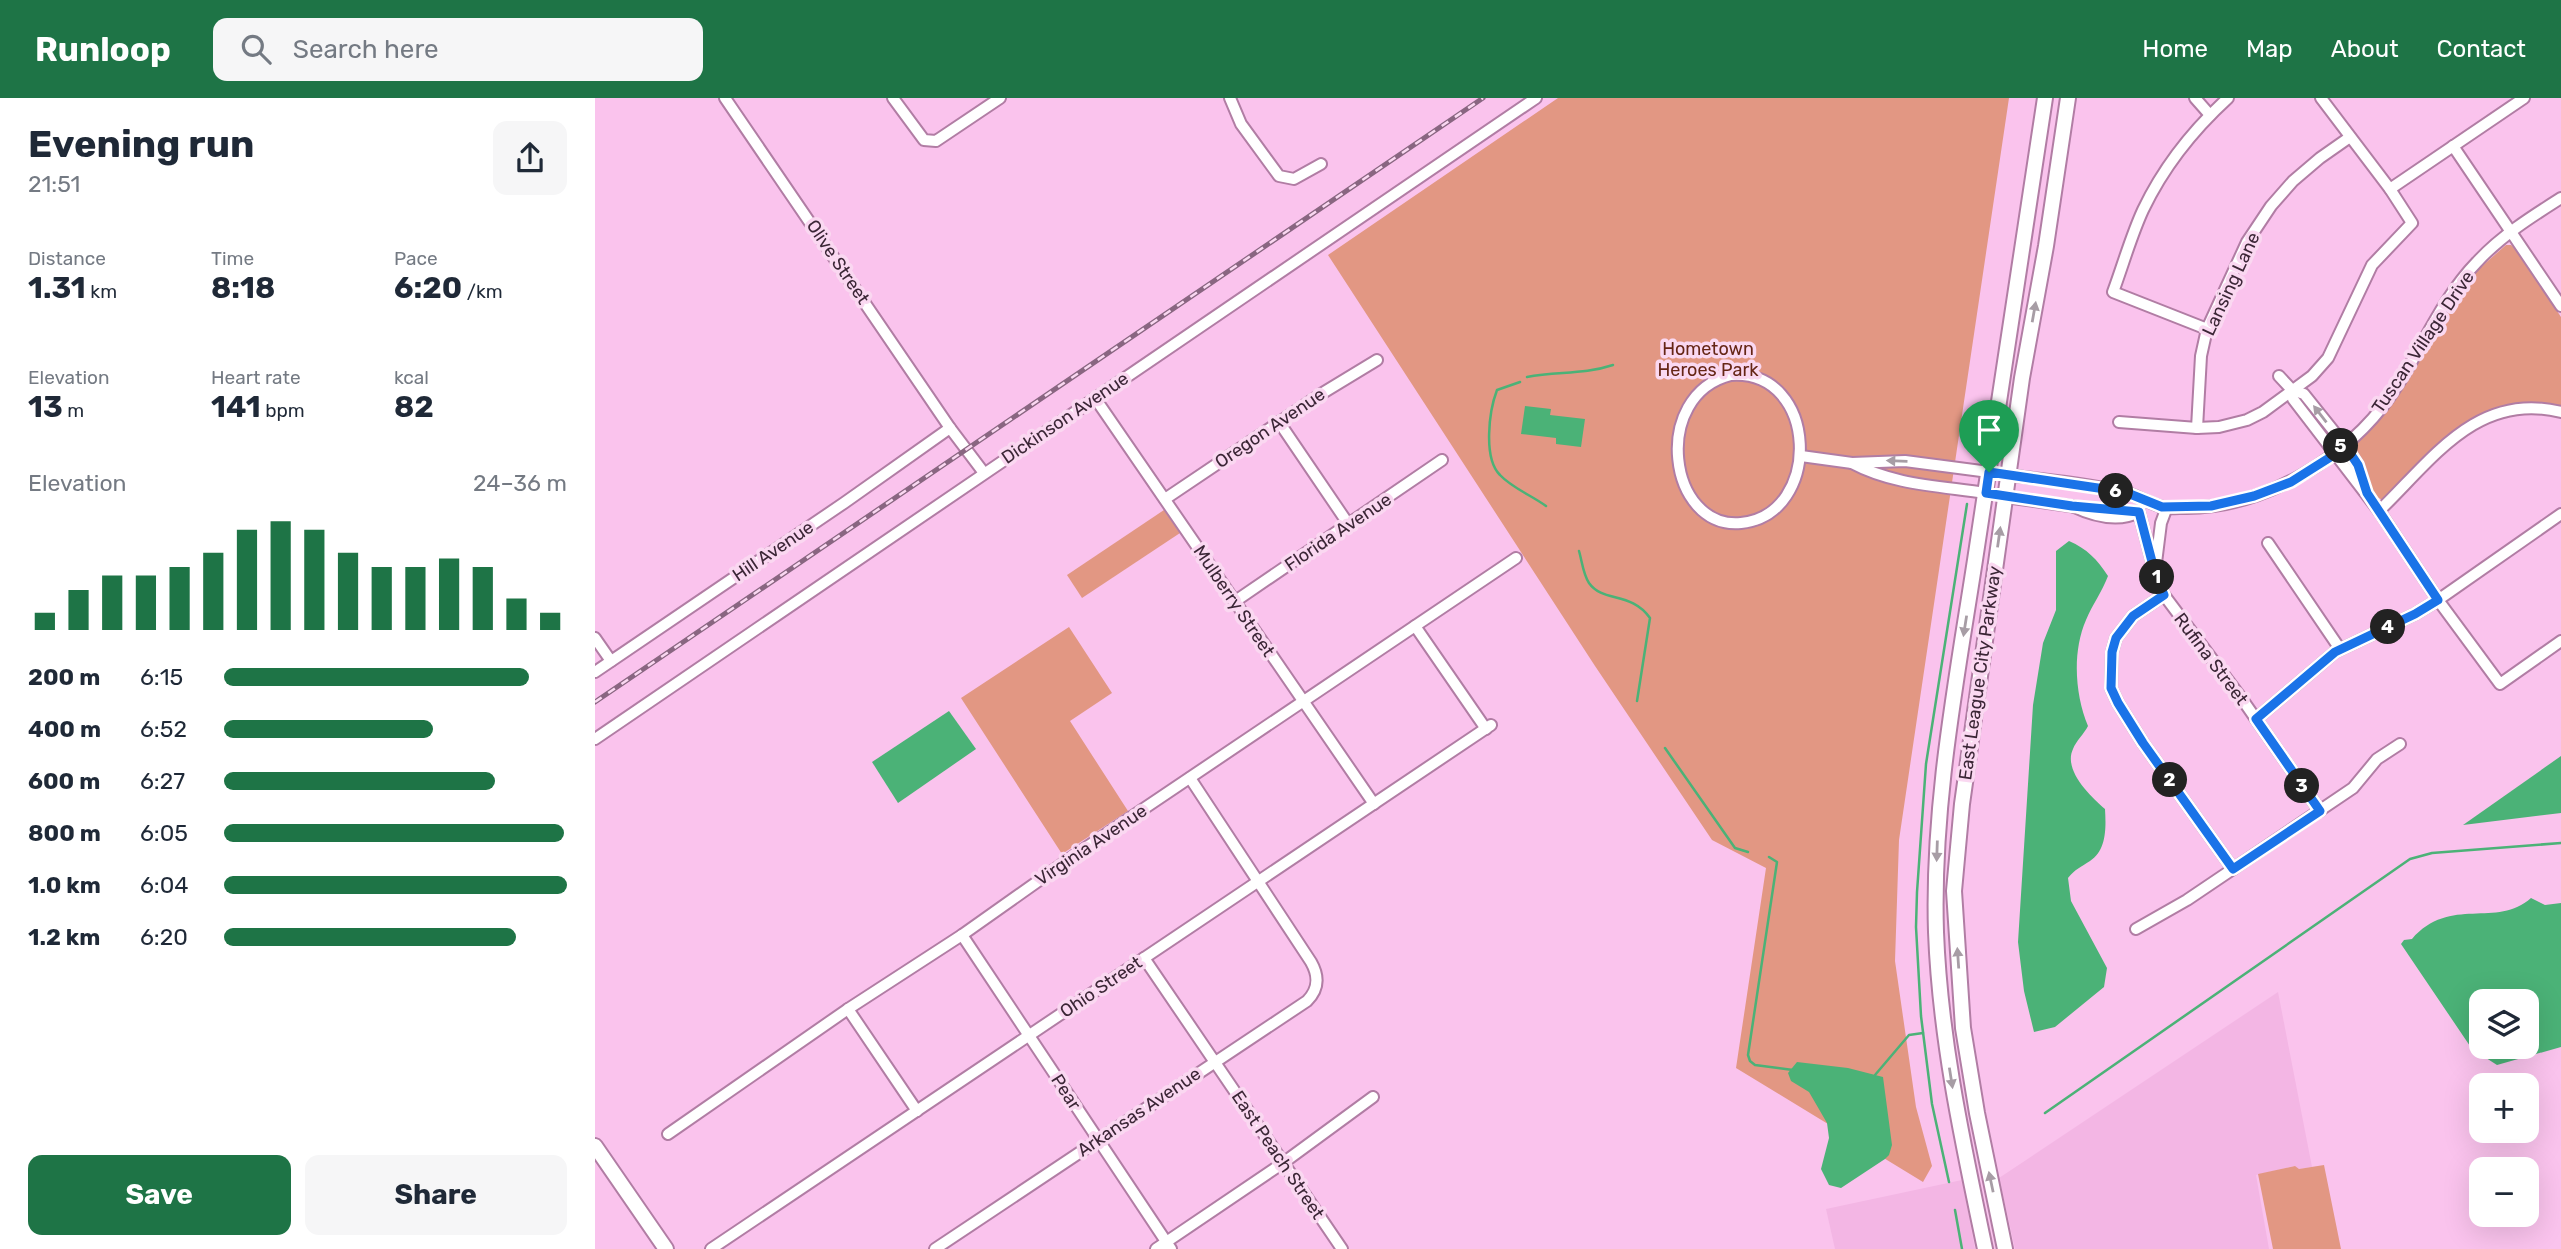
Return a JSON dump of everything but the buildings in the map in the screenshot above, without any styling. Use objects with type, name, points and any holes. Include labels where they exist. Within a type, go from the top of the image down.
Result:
[{"type":"main road","points":[[2022,257],[2023,198],[2037,98]]},
{"type":"main road","name":"East League City Parkway","points":[[1985,1249],[1946,1049],[1938,963],[1938,826],[1945,758],[2045,98]]},
{"type":"main road","name":"East League City Parkway","points":[[2005,1249],[1977,1114],[1963,1028],[1954,891],[1963,790],[2022,378],[2069,98]]},
{"type":"main road","points":[[1989,472],[2008,475]]},
{"type":"main road","points":[[1986,493],[2005,497]]},
{"type":"main road","points":[[595,1146],[666,1249]]},
{"type":"street","name":"Olive Street","points":[[725,98],[950,428],[984,473]]},
{"type":"street","points":[[893,98],[924,140],[936,141],[1000,98]]},
{"type":"street","points":[[1230,98],[1241,124],[1279,176],[1294,179],[1321,164]]},
{"type":"street","name":"Dickinson Avenue","points":[[595,739],[1536,98]]},
{"type":"street","points":[[2195,98],[2210,115]]},
{"type":"street","points":[[2207,329],[2113,292],[2143,210],[2175,156],[2228,98]]},
{"type":"street","points":[[2119,422],[2197,428],[2220,427],[2247,420],[2263,412],[2312,376],[2328,358],[2372,265],[2412,223],[2390,188],[2322,98]]},
{"type":"street","points":[[2390,188],[2524,98]]},
{"type":"street","name":"Lansing Lane","points":[[2197,428],[2201,356],[2207,329],[2247,242],[2271,206],[2293,181],[2350,137]]},
{"type":"street","points":[[2453,146],[2561,306]]},
{"type":"street","name":"Tuscan Village Drive","points":[[2008,475],[2125,492],[2165,507],[2211,506],[2254,496],[2291,482],[2329,458],[2367,424],[2391,396],[2453,292],[2476,262],[2510,232],[2561,198]]},
{"type":"street","name":"Oregon Avenue","points":[[1165,499],[1377,360]]},
{"type":"street","points":[[1731,375],[1749,375],[1768,382],[1788,403],[1798,428],[1801,456],[1791,487],[1776,506],[1752,521],[1727,522],[1709,514],[1689,496],[1678,460],[1679,434],[1690,403],[1708,383],[1731,375]]},
{"type":"street","points":[[2279,376],[2292,390],[2304,394],[2344,444],[2358,465],[2367,493]]},
{"type":"street","points":[[2292,390],[2293,399],[2367,493],[2438,600],[2500,684],[2561,641]]},
{"type":"street","name":"Mulberry Street","points":[[1095,398],[1374,804]]},
{"type":"street","points":[[2379,511],[2445,445],[2469,425],[2510,410],[2535,408],[2561,412]]},
{"type":"street","points":[[1279,422],[1349,525]]},
{"type":"street","name":"Hill Avenue","points":[[595,672],[950,428]]},
{"type":"street","points":[[1801,456],[1852,463],[1890,460],[1989,472]]},
{"type":"street","name":"Florida Avenue","points":[[1234,602],[1442,460]]},
{"type":"street","points":[[1852,463],[1887,478],[1986,493]]},
{"type":"street","points":[[1926,485],[1929,464]]},
{"type":"street","name":"Tuscan Village Drive","points":[[2005,497],[2139,512],[2154,512],[2165,507]]},
{"type":"street","name":"Rufina Street","points":[[2155,573],[2165,507]]},
{"type":"street","name":"Rufina Street","points":[[2139,512],[2155,573],[2164,595],[2320,811]]},
{"type":"street","points":[[2256,719],[2340,649],[2415,614],[2438,600],[2561,514]]},
{"type":"street","points":[[2268,543],[2340,649]]},
{"type":"street","name":"Virginia Avenue","points":[[668,1134],[848,1009],[962,935],[1516,558]]},
{"type":"street","points":[[2164,595],[2133,616],[2116,638],[2112,652],[2111,688],[2143,743],[2233,869]]},
{"type":"street","name":"Ohio Street","points":[[711,1249],[1489,727],[1415,626]]},
{"type":"street","points":[[595,638],[611,661]]},
{"type":"street","points":[[2136,929],[2187,901],[2353,788],[2377,759],[2400,744]]},
{"type":"street","points":[[1190,778],[1257,882]]},
{"type":"street","name":"Arkansas Avenue","points":[[935,1249],[1311,998],[1317,981],[1311,962],[1257,882]]},
{"type":"street","name":"Pear","points":[[962,935],[1169,1245]]},
{"type":"street","name":"East Peach Street","points":[[1144,958],[1342,1249]]},
{"type":"street","points":[[848,1009],[917,1111]]},
{"type":"street","points":[[1156,1249],[1169,1245],[1373,1097]]},
{"type":"shaded area","points":[[1525,406],[1551,409],[1550,415],[1585,419],[1581,447],[1556,444],[1556,438],[1521,434]]},
{"type":"shaded area","points":[[2069,541],[2091,555],[2108,576],[2086,620],[2079,646],[2078,687],[2088,726],[2074,746],[2071,757],[2080,782],[2105,809],[2104,838],[2096,856],[2068,878],[2071,901],[2107,968],[2104,987],[2055,1027],[2034,1032],[2024,991],[2018,942],[2033,705],[2043,643],[2056,610],[2056,551]]},
{"type":"shaded area","points":[[949,711],[976,749],[898,803],[872,762]]},
{"type":"shaded area","points":[[2561,756],[2561,813],[2463,825]]},
{"type":"shaded area","points":[[2531,898],[2545,905],[2561,903],[2561,1047],[2539,1053],[2539,989],[2469,989],[2469,1045],[2401,944],[2442,918],[2518,907]]},
{"type":"shaded area","points":[[2278,992],[2312,1167],[2299,1169],[2294,1166],[2256,1175],[2269,1249],[2015,1249],[1999,1178]]},
{"type":"shaded area","points":[[2488,1059],[2518,1059],[2497,1065]]},
{"type":"shaded area","points":[[1797,1062],[1848,1068],[1883,1077],[1892,1145],[1889,1155],[1841,1188],[1829,1185],[1821,1169],[1829,1138],[1827,1123],[1809,1092],[1791,1081],[1788,1073]]},
{"type":"shaded area","points":[[1962,1180],[1975,1249],[1835,1249],[1826,1209]]},
{"type":"green space","name":"Hometown Heroes Park","points":[[1558,98],[2009,98],[1899,840],[1895,961],[1916,1107],[1932,1166],[1923,1182],[1736,1068],[1766,868],[1712,840],[1595,666],[1328,255]]},
{"type":"green space","points":[[2506,245],[2516,249],[2561,317],[2561,409],[2502,410],[2473,418],[2431,451],[2383,500],[2376,497],[2355,450],[2357,441],[2395,396],[2473,274]]},
{"type":"green space","points":[[1164,510],[1180,533],[1082,598],[1067,575]]},
{"type":"green space","points":[[1069,627],[1112,693],[1070,721],[1128,811],[1062,854],[961,698]]},
{"type":"green space","points":[[2324,1165],[2341,1249],[2273,1249],[2258,1174],[2295,1166],[2299,1169]]},
{"type":"waterway","points":[[1527,377],[1613,365]]},
{"type":"waterway","points":[[1520,382],[1497,390],[1490,422],[1491,458],[1505,480],[1546,506]]},
{"type":"waterway","points":[[1949,1182],[1932,1104],[1921,1016],[1916,927],[1926,764],[1967,504]]},
{"type":"waterway","points":[[1579,551],[1585,576],[1595,589],[1634,604],[1650,618],[1637,701]]},
{"type":"waterway","points":[[1665,748],[1735,848],[1748,852]]},
{"type":"waterway","points":[[2045,1113],[2410,859],[2432,853],[2561,843]]},
{"type":"waterway","points":[[1769,857],[1777,862],[1748,1055],[1755,1065],[1793,1070]]},
{"type":"waterway","points":[[1875,1075],[1909,1035],[1923,1033]]},
{"type":"waterway","points":[[1955,1210],[1962,1249]]},
{"type":"railway","points":[[595,702],[1483,98]]},
{"type":"route","points":[[2344,444],[2361,471],[2367,493],[2438,600],[2415,614],[2335,652],[2256,719],[2320,811],[2233,869],[2143,743],[2111,688],[2112,652],[2121,629],[2133,616],[2164,595],[2155,573],[2139,512],[2072,506],[1986,493],[1989,472],[2125,492],[2162,507],[2187,508],[2211,506],[2254,496],[2291,482],[2329,458],[2344,444]]}]
